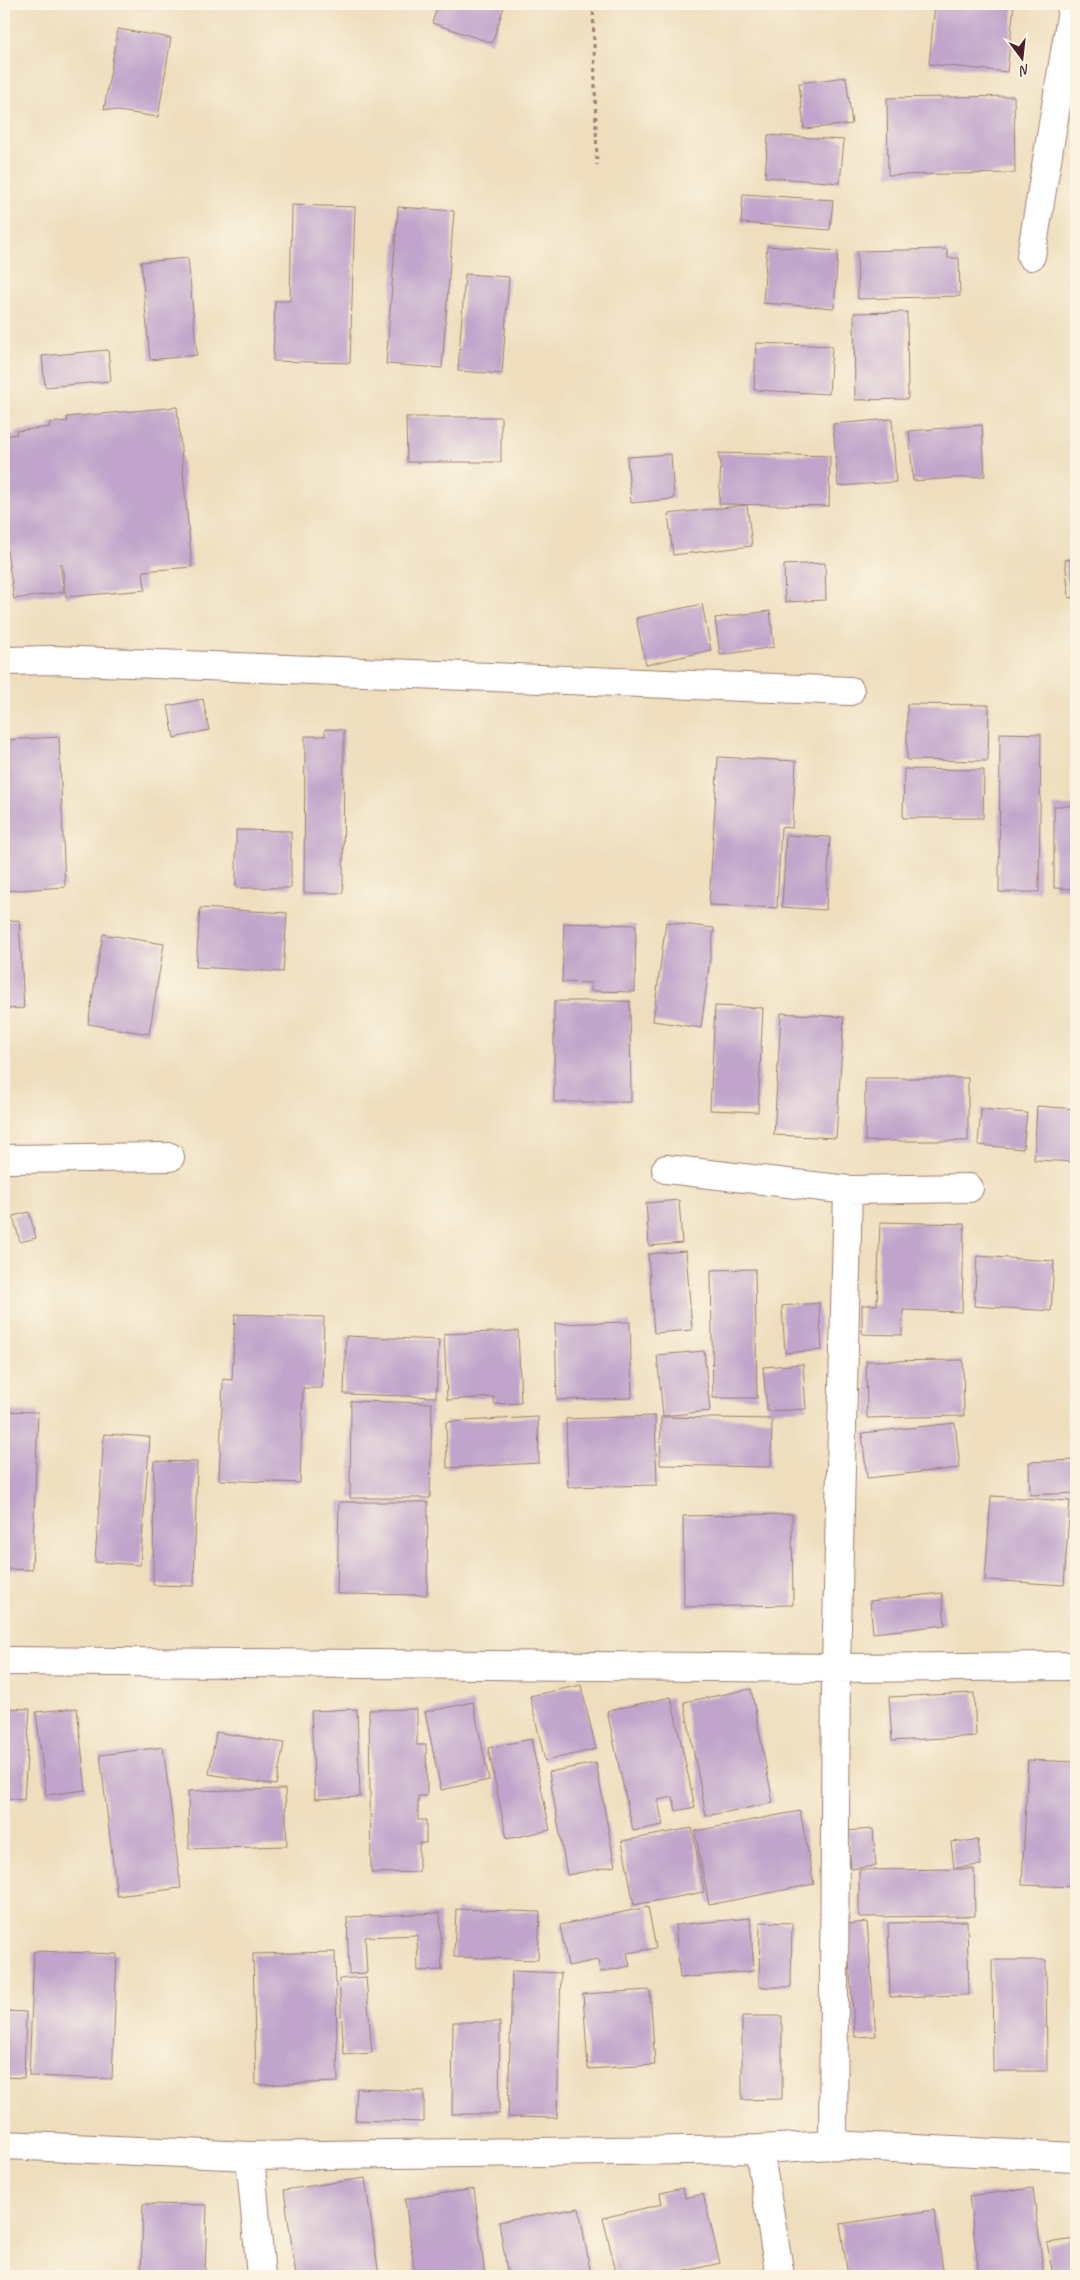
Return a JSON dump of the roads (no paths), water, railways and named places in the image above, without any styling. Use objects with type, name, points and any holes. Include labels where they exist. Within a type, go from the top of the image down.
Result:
[{"type":"street","points":[[1031,256],[1074,4]]},
{"type":"street","points":[[4,661],[53,660],[850,691]]},
{"type":"street","points":[[4,1159],[170,1157]]},
{"type":"street","points":[[666,1168],[848,1190],[969,1188]]},
{"type":"street","points":[[833,2145],[836,1668],[848,1190]]},
{"type":"street","points":[[4,1661],[836,1668],[1076,1666]]},
{"type":"street","points":[[4,2145],[250,2156],[759,2149],[833,2145],[1076,2157]]},
{"type":"street","points":[[759,2149],[780,2276]]},
{"type":"street","points":[[250,2156],[261,2276]]}]
